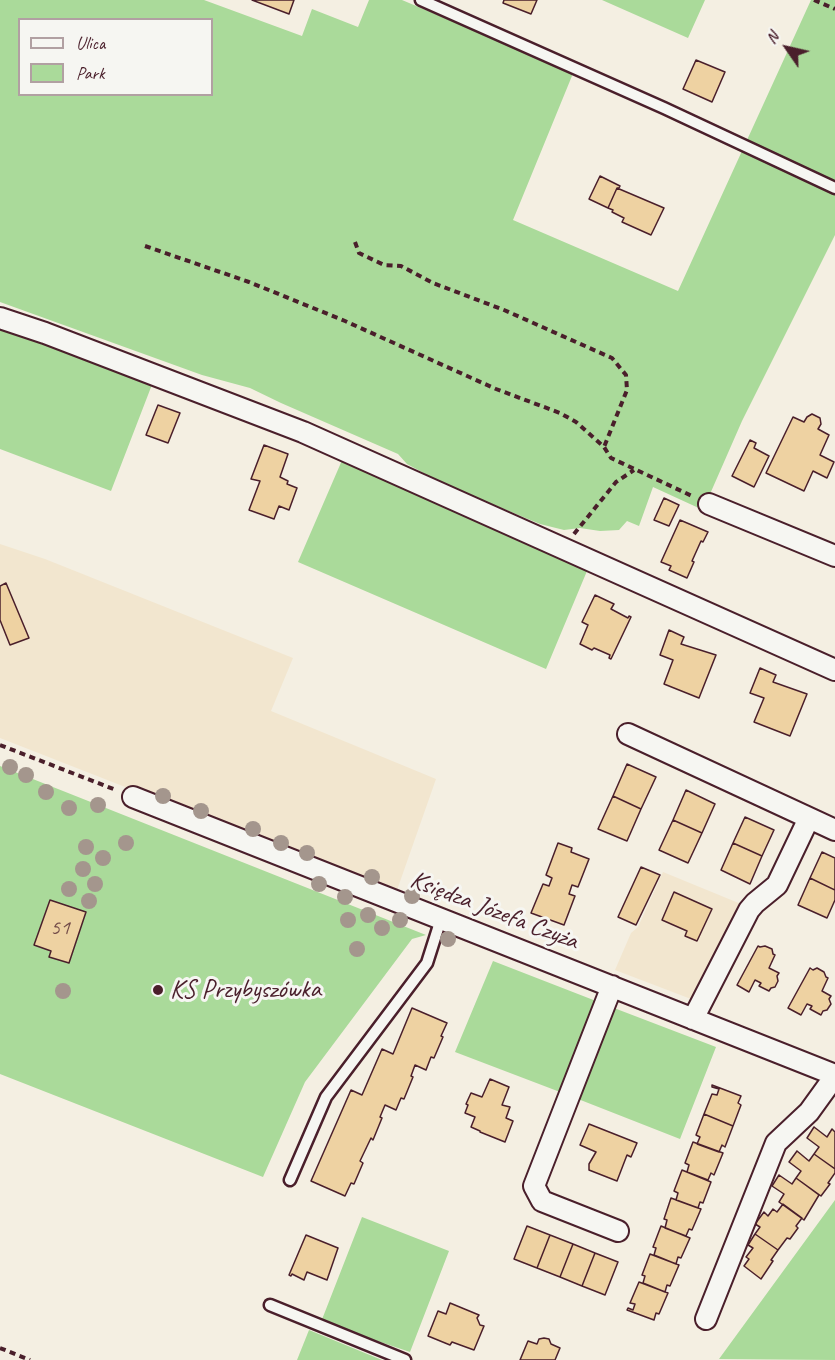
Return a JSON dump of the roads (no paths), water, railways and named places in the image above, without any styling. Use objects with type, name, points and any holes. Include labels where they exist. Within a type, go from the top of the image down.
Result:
[{"type":"street","points":[[0,318],[45,333],[303,432],[835,670]]},
{"type":"street","points":[[709,504],[835,556]]},
{"type":"street","points":[[628,734],[835,830]]},
{"type":"street","name":"Księdza Józefa Czyża","points":[[133,797],[835,1075]]},
{"type":"street","points":[[693,1019],[749,910],[777,885],[809,818]]},
{"type":"street","points":[[612,986],[534,1186],[542,1201],[618,1231]]},
{"type":"street","points":[[706,1319],[776,1143],[809,1112],[835,1075]]},
{"type":"lane","points":[[421,0],[835,188]]},
{"type":"lane","points":[[290,1180],[326,1097],[427,963],[441,919]]},
{"type":"lane","points":[[270,1305],[405,1360]]},
{"type":"place","name":"KS Przybyszówka","points":[[158,990]]}]
